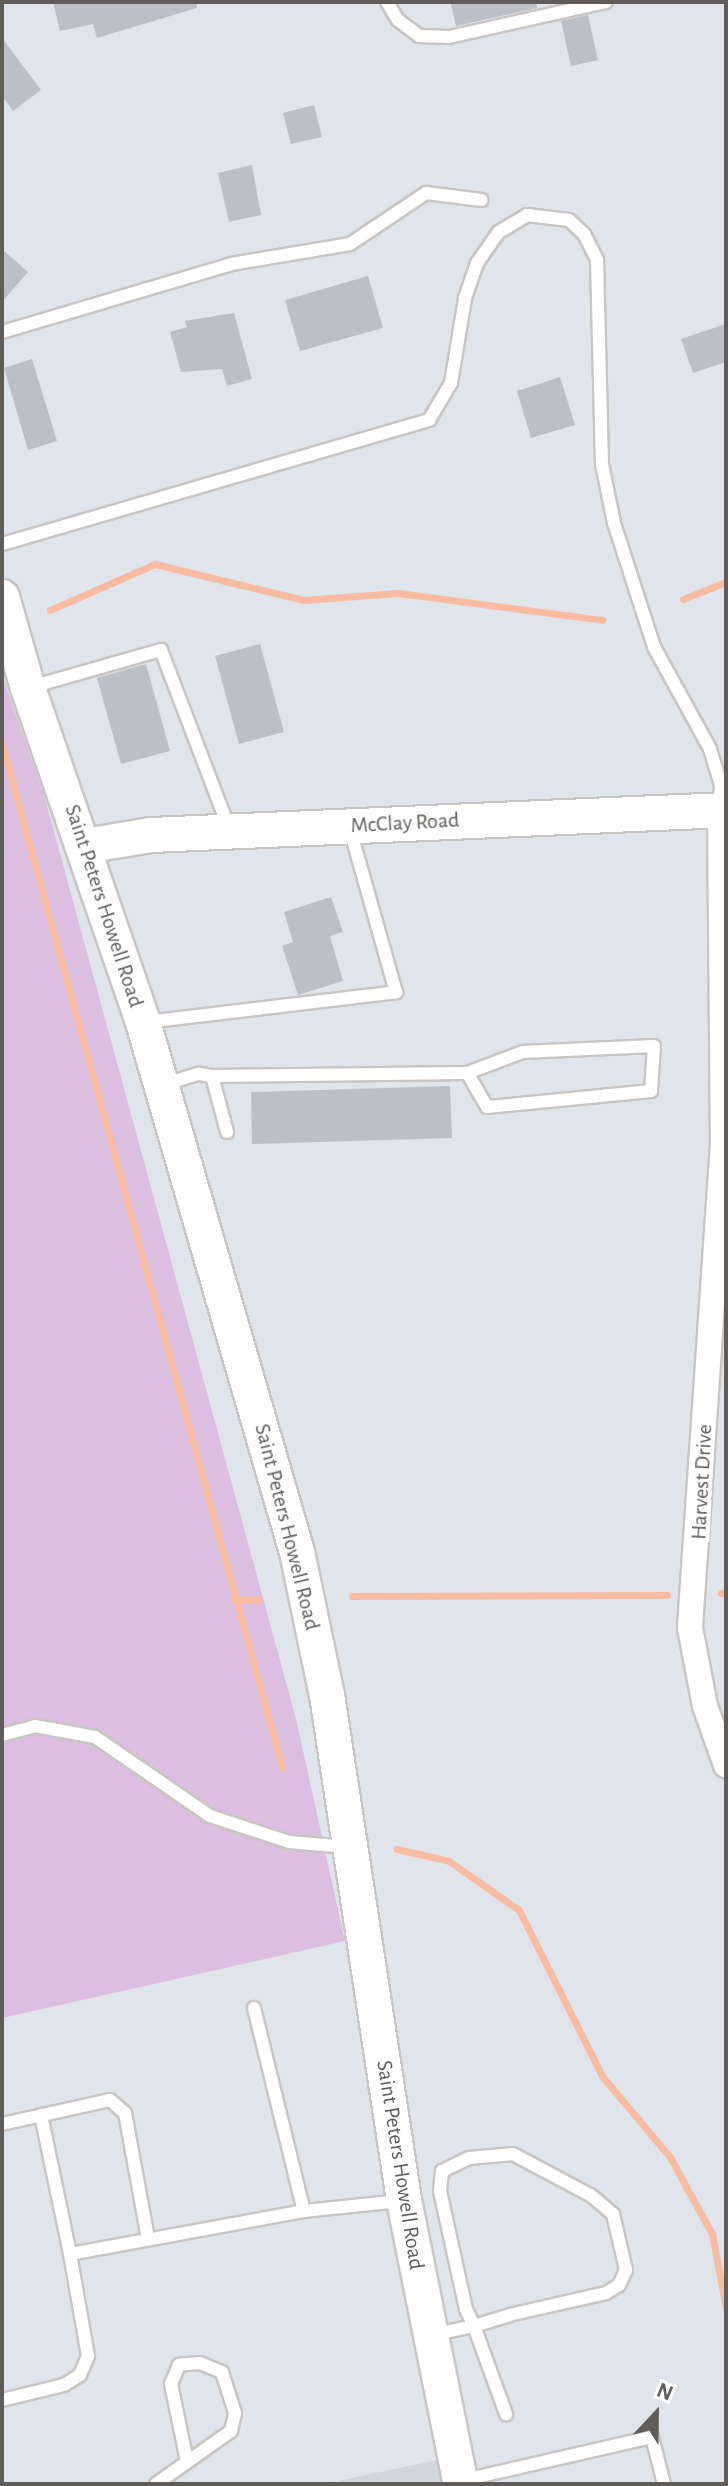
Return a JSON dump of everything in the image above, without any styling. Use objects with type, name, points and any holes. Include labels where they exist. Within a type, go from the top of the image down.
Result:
[{"type":"main road","name":"Saint Peters Howell Road","points":[[2,597],[28,688],[85,846],[143,1022],[159,1086],[297,1552],[327,1695],[404,2200],[429,2336],[461,2482]]},
{"type":"main road","name":"McClay Road","points":[[85,846],[151,835],[723,810]]},
{"type":"street","name":"Harvest Drive","points":[[723,810],[724,1144],[715,1441],[690,1628],[705,1706],[726,1765]]},
{"type":"lane","points":[[387,2],[398,20],[419,36],[449,37],[606,2]]},
{"type":"lane","points":[[2,332],[231,264],[350,244],[426,193],[482,200]]},
{"type":"lane","points":[[2,544],[429,420],[451,383],[465,298],[477,263],[499,232],[527,215],[569,220],[584,234],[597,260],[602,464],[614,523],[654,647],[710,749],[721,784],[723,810]]},
{"type":"lane","points":[[28,688],[161,650],[231,832]]},
{"type":"lane","points":[[143,1022],[396,992],[349,826]]},
{"type":"lane","points":[[159,1086],[199,1074],[467,1073],[523,1052],[654,1046],[651,1091],[487,1107],[467,1073]]},
{"type":"lane","points":[[212,1076],[227,1132]]},
{"type":"lane","points":[[2,1735],[35,1726],[95,1737],[210,1816],[289,1842],[350,1847]]},
{"type":"lane","points":[[254,2008],[304,2211]]},
{"type":"lane","points":[[2,2124],[110,2100],[125,2113],[148,2238]]},
{"type":"lane","points":[[2,2400],[64,2385],[80,2375],[88,2356],[41,2115]]},
{"type":"lane","points":[[429,2336],[474,2326],[606,2293],[619,2285],[626,2270],[613,2214],[590,2195],[513,2154],[469,2158],[442,2171],[440,2191],[474,2326],[506,2414]]},
{"type":"lane","points":[[70,2254],[304,2211],[404,2200]]},
{"type":"lane","points":[[156,2484],[231,2431],[235,2413],[222,2372],[200,2363],[179,2365],[171,2384],[187,2461]]},
{"type":"lane","points":[[461,2482],[652,2437],[664,2484]]},
{"type":"shaded area","points":[[2,675],[44,795],[296,1719],[345,1941],[2,2018]]},
{"type":"shaded area","points":[[437,2460],[442,2484],[324,2484]]},
{"type":"building","points":[[53,2],[196,2],[197,8],[97,38],[93,24],[60,31]]},
{"type":"building","points":[[536,2],[537,8],[456,26],[451,4]]},
{"type":"building","points":[[588,15],[598,60],[571,66],[561,21]]},
{"type":"building","points":[[2,38],[41,90],[13,111],[2,96]]},
{"type":"building","points":[[314,105],[322,137],[291,144],[283,113]]},
{"type":"building","points":[[252,165],[261,215],[229,222],[218,173]]},
{"type":"building","points":[[2,249],[28,272],[2,302]]},
{"type":"building","points":[[368,276],[383,328],[300,351],[285,300]]},
{"type":"building","points":[[234,313],[252,379],[227,386],[222,369],[181,372],[170,332],[187,327],[185,321]]},
{"type":"building","points":[[726,324],[726,362],[693,373],[681,339]]},
{"type":"building","points":[[32,359],[57,441],[28,450],[4,368]]},
{"type":"building","points":[[560,377],[575,425],[531,438],[517,391]]},
{"type":"building","points":[[260,644],[284,732],[239,744],[215,656]]},
{"type":"building","points":[[146,664],[170,751],[121,764],[97,678]]},
{"type":"building","points":[[331,897],[343,932],[330,936],[343,981],[298,995],[282,946],[293,942],[284,912]]},
{"type":"building","points":[[450,1086],[452,1138],[252,1144],[251,1092]]},
{"type":"waterway","points":[[50,610],[155,564],[304,600],[398,593],[602,620]]},
{"type":"waterway","points":[[683,599],[726,582]]},
{"type":"waterway","points":[[2,744],[282,1767]]},
{"type":"waterway","points":[[721,1593],[726,1594]]},
{"type":"waterway","points":[[352,1596],[667,1595]]},
{"type":"waterway","points":[[234,1599],[259,1600]]},
{"type":"waterway","points":[[397,1849],[449,1861],[519,1910],[602,2076],[670,2157],[712,2234],[726,2308]]}]
